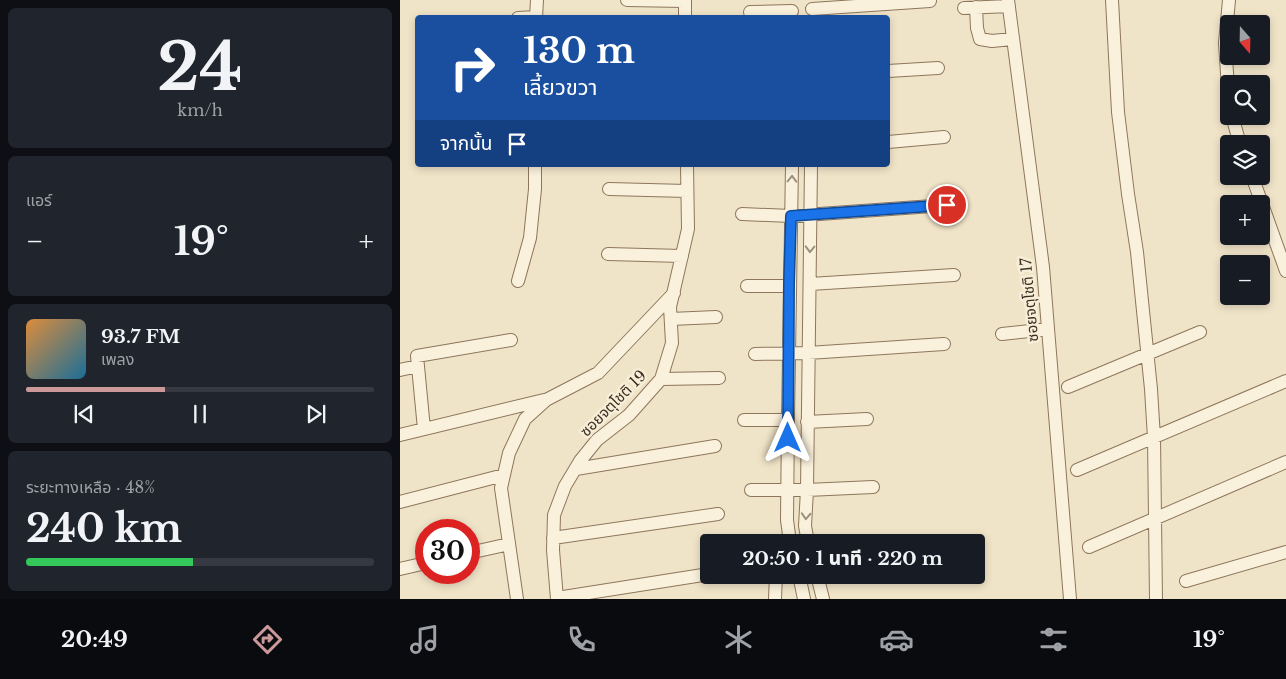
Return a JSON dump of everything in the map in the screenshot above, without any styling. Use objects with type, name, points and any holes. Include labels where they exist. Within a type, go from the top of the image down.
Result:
[{"type":"street","points":[[536,15],[537,0]]},
{"type":"street","points":[[627,0],[685,0],[685,15]]},
{"type":"street","points":[[1112,0],[1119,122],[1128,194],[1138,252],[1154,438],[1156,599]]},
{"type":"street","points":[[1227,75],[1225,43],[1229,0]]},
{"type":"street","points":[[812,9],[930,1]]},
{"type":"street","points":[[1008,3],[970,8],[980,40],[1012,39]]},
{"type":"street","name":"ซอยจตุโชติ 17","points":[[1008,3],[1043,267],[1070,599]]},
{"type":"street","points":[[750,12],[792,10]]},
{"type":"street","points":[[890,71],[938,68]]},
{"type":"street","points":[[890,142],[944,137]]},
{"type":"street","points":[[518,280],[530,238],[535,189],[535,167]]},
{"type":"street","name":"ซอยจตุโชติ 19","points":[[557,599],[552,550],[554,515],[566,486],[597,440],[628,415],[661,379],[672,343],[670,307],[688,229],[687,167]]},
{"type":"street","points":[[789,534],[787,520],[788,354],[792,167]]},
{"type":"street","points":[[806,534],[805,526],[811,167]]},
{"type":"street","points":[[1255,185],[1286,271]]},
{"type":"street","points":[[609,189],[687,192]]},
{"type":"street","points":[[742,214],[791,216],[947,205]]},
{"type":"street","points":[[608,254],[682,256]]},
{"type":"street","points":[[810,284],[954,275]]},
{"type":"street","points":[[747,286],[789,286]]},
{"type":"street","points":[[400,435],[546,400],[598,373],[674,293]]},
{"type":"street","points":[[671,319],[716,317]]},
{"type":"street","points":[[1002,334],[1048,329]]},
{"type":"street","points":[[1068,388],[1200,332]]},
{"type":"street","points":[[424,429],[416,356],[511,340]]},
{"type":"street","points":[[755,354],[808,354],[944,344]]},
{"type":"street","points":[[400,370],[418,366]]},
{"type":"street","points":[[661,379],[719,378]]},
{"type":"street","points":[[1077,470],[1286,381]]},
{"type":"street","points":[[517,599],[501,488],[509,453],[525,419],[546,400]]},
{"type":"street","points":[[807,422],[867,419]]},
{"type":"street","points":[[744,420],[788,420]]},
{"type":"street","points":[[576,469],[715,446]]},
{"type":"street","points":[[1089,547],[1286,462]]},
{"type":"street","points":[[400,502],[504,475]]},
{"type":"street","points":[[751,490],[873,487]]},
{"type":"street","points":[[553,538],[718,514]]},
{"type":"street","points":[[480,551],[509,544]]},
{"type":"street","points":[[1186,581],[1286,552]]},
{"type":"street","points":[[400,569],[415,566]]},
{"type":"street","points":[[557,599],[700,575]]},
{"type":"street","points":[[775,599],[776,584]]},
{"type":"street","points":[[801,584],[804,599]]},
{"type":"street","points":[[819,584],[823,599]]},
{"type":"route","points":[[788,438],[791,216],[947,205]]}]
